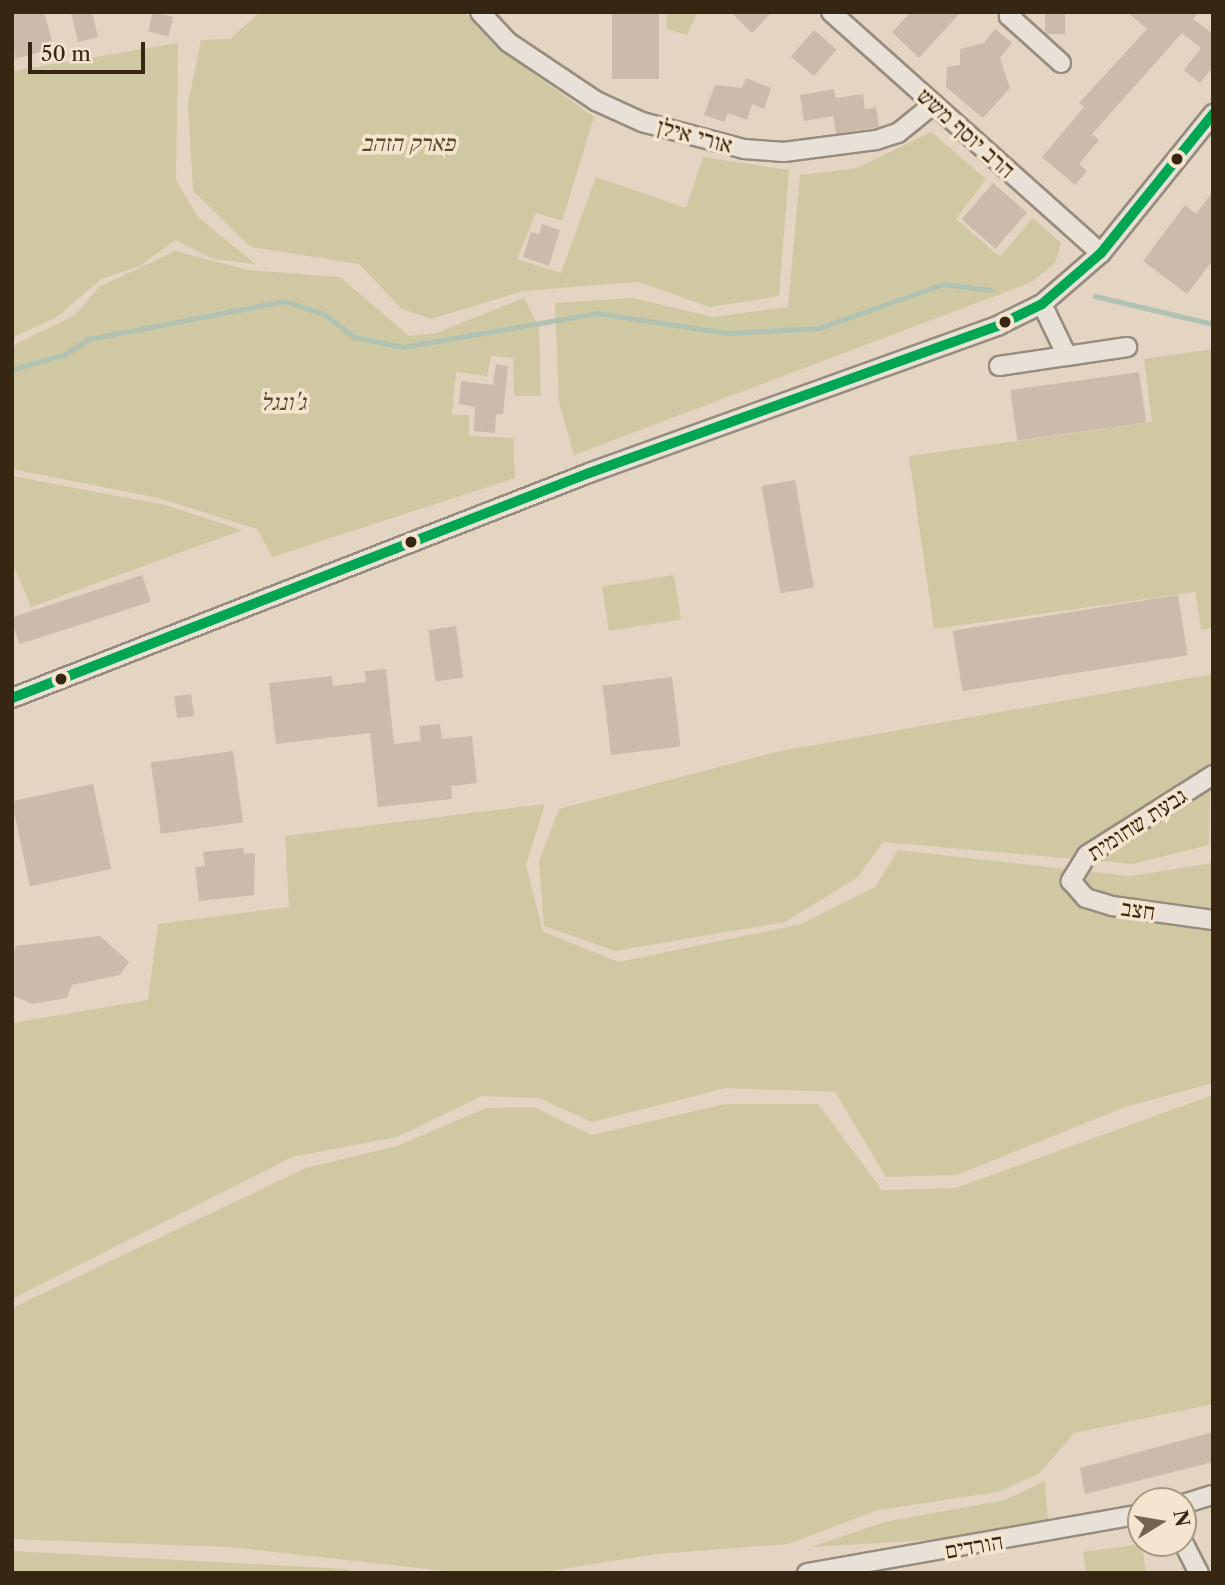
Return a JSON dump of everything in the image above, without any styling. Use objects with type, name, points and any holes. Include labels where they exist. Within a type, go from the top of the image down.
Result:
[{"type":"street","name":"אורי אילן","points":[[480,12],[508,42],[596,101],[642,122],[744,149],[783,152],[876,141],[898,133],[934,104]]},
{"type":"street","points":[[1013,12],[1009,16],[1061,63]]},
{"type":"street","name":"הרב יוסף משש","points":[[842,16],[934,104],[1101,253]]},
{"type":"street","points":[[12,698],[582,476],[966,338],[1042,304],[1101,253],[1213,114]]},
{"type":"street","points":[[1042,304],[1067,356]]},
{"type":"street","points":[[999,366],[1128,346]]},
{"type":"street","name":"גבעת שחומית","points":[[1071,881],[1087,855],[1213,775]]},
{"type":"street","name":"חצב","points":[[1071,881],[1086,898],[1112,906],[1213,920]]},
{"type":"street","name":"הורדים","points":[[807,1573],[902,1561],[1127,1517]]},
{"type":"street","points":[[1191,1557],[1199,1573]]},
{"type":"green space","name":"פארק הזהב","points":[[260,12],[464,12],[495,46],[594,117],[562,221],[536,213],[517,259],[561,273],[596,177],[686,208],[703,157],[789,170],[779,296],[710,307],[639,282],[523,291],[431,319],[402,309],[359,264],[251,247],[193,191],[188,103],[201,40],[230,39]]},
{"type":"green space","points":[[666,12],[698,12],[687,35],[667,29]]},
{"type":"green space","points":[[178,43],[176,180],[198,217],[255,264],[213,259],[175,240],[140,266],[101,279],[57,317],[12,338],[12,71]]},
{"type":"green space","points":[[931,132],[986,179],[956,219],[1000,257],[1033,218],[1061,243],[1055,263],[1032,282],[574,455],[559,402],[555,303],[633,298],[713,317],[788,307],[800,175],[857,168]]},
{"type":"green space","name":"ג'ונגל","points":[[175,251],[248,270],[340,277],[409,336],[436,333],[524,298],[539,327],[541,396],[514,396],[513,358],[491,356],[487,376],[456,372],[452,415],[469,415],[469,436],[513,438],[515,478],[272,557],[257,529],[158,498],[12,469],[12,346],[75,315],[99,287]]},
{"type":"green space","points":[[1213,349],[1213,628],[1201,630],[1195,592],[934,629],[909,456],[1152,422],[1144,359]]},
{"type":"green space","points":[[12,476],[165,505],[242,530],[31,607],[12,562]]},
{"type":"green space","points":[[674,575],[681,619],[609,631],[602,586]]},
{"type":"green space","points":[[1213,674],[1209,845],[1133,864],[883,842],[858,877],[785,922],[615,951],[544,926],[539,861],[559,809],[776,752]]},
{"type":"green space","points":[[545,804],[526,865],[543,932],[619,962],[801,924],[875,887],[898,850],[1131,876],[1213,863],[1213,1083],[1125,1107],[957,1175],[886,1177],[835,1092],[726,1088],[592,1122],[539,1098],[482,1096],[397,1137],[292,1157],[12,1299],[12,1023],[148,1000],[158,924],[289,907],[285,836]]},
{"type":"green space","points":[[1213,1095],[1213,1404],[1074,1433],[1039,1474],[998,1492],[878,1510],[788,1544],[657,1554],[537,1573],[463,1573],[229,1547],[12,1539],[12,1308],[306,1168],[397,1146],[486,1108],[533,1107],[592,1135],[725,1104],[818,1104],[882,1190],[956,1188]]},
{"type":"green space","points":[[1045,1481],[1048,1522],[928,1540],[811,1547],[884,1522],[1005,1500]]},
{"type":"green space","points":[[1127,1546],[1127,1557],[1144,1557],[1146,1573],[1086,1573],[1083,1552]]},
{"type":"green space","points":[[12,1551],[346,1569],[357,1573],[12,1573]]},
{"type":"building","points":[[12,12],[44,12],[54,48],[15,59]]},
{"type":"building","points":[[71,12],[92,12],[98,37],[78,42]]},
{"type":"building","points":[[153,12],[173,17],[169,36],[148,31]]},
{"type":"building","points":[[612,12],[659,12],[659,79],[612,79]]},
{"type":"building","points":[[731,12],[772,12],[752,33]]},
{"type":"building","points":[[911,12],[961,12],[919,58],[892,32]]},
{"type":"building","points":[[1045,12],[1065,12],[1065,34],[1045,34]]},
{"type":"building","points":[[1127,12],[1199,12],[1193,19],[1213,34],[1213,67],[1200,83],[1184,70],[1201,48],[1182,33],[1092,134],[1099,140],[1079,164],[1087,171],[1075,185],[1042,157],[1084,107],[1079,103],[1147,29]]},
{"type":"building","points":[[995,29],[1012,43],[1000,58],[1010,88],[983,118],[946,87],[947,67],[960,65],[960,49],[984,43]]},
{"type":"building","points":[[814,30],[837,50],[814,76],[791,56]]},
{"type":"building","points":[[746,78],[771,88],[764,109],[752,104],[747,120],[728,113],[724,122],[704,115],[715,85],[742,88]]},
{"type":"building","points":[[834,89],[836,98],[863,94],[865,109],[876,107],[879,127],[836,134],[833,116],[804,121],[800,95]]},
{"type":"building","points":[[993,183],[1027,213],[995,249],[962,219]]},
{"type":"building","points":[[1213,191],[1213,260],[1187,294],[1143,261],[1185,205],[1196,214]]},
{"type":"building","points":[[542,224],[560,230],[549,266],[523,257],[531,232],[539,234]]},
{"type":"building","points":[[496,364],[508,366],[503,414],[496,414],[495,433],[474,431],[475,407],[459,404],[461,381],[493,385]]},
{"type":"building","points":[[1139,372],[1146,423],[1017,441],[1010,390]]},
{"type":"building","points":[[795,480],[814,587],[780,593],[762,486]]},
{"type":"building","points":[[142,575],[151,602],[19,644],[12,617]]},
{"type":"building","points":[[1178,595],[1188,655],[962,691],[953,631]]},
{"type":"building","points":[[456,626],[463,677],[436,681],[428,630]]},
{"type":"building","points":[[386,669],[394,744],[421,741],[419,726],[440,724],[442,739],[472,736],[477,783],[451,786],[452,799],[378,807],[370,733],[276,744],[269,683],[332,676],[333,686],[366,682],[365,671]]},
{"type":"building","points":[[672,677],[681,746],[611,755],[603,686]]},
{"type":"building","points":[[191,694],[194,716],[177,718],[174,696]]},
{"type":"building","points":[[233,751],[243,822],[161,834],[151,763]]},
{"type":"building","points":[[93,784],[111,869],[30,886],[12,801]]},
{"type":"building","points":[[243,848],[244,854],[255,853],[254,895],[199,901],[195,867],[205,866],[203,852]]},
{"type":"building","points":[[100,936],[129,962],[120,975],[72,985],[67,998],[32,1004],[12,995],[15,946]]},
{"type":"building","points":[[1213,1432],[1213,1462],[1085,1494],[1080,1468]]},
{"type":"waterway","points":[[12,369],[64,355],[89,339],[284,301],[324,314],[354,337],[403,347],[597,313],[728,333],[819,328],[944,284],[991,290]]},
{"type":"waterway","points":[[1095,296],[1213,324]]},
{"type":"transit line","points":[[12,698],[589,473],[999,325],[1042,304],[1101,253],[1213,114]]}]
